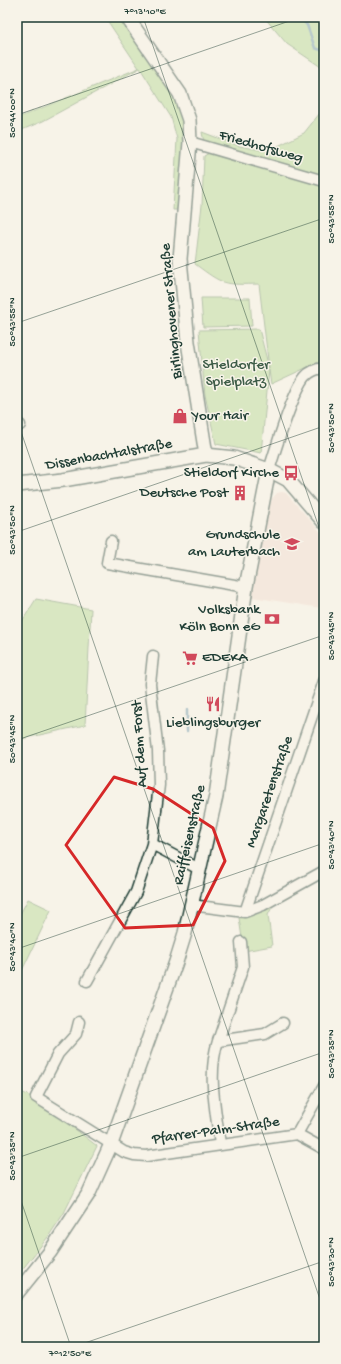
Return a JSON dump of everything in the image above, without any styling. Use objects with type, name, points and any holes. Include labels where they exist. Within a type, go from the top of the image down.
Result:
[{"type":"main road","name":"Birlinghovener Straße","points":[[127,17],[180,94],[189,120],[190,142],[180,259],[188,342],[206,455]]},
{"type":"main road","name":"Dissenbachtalstraße","points":[[17,485],[63,480],[206,455],[234,458],[269,470],[288,480],[324,522]]},
{"type":"main road","name":"Raiffeisenstraße","points":[[17,1293],[50,1252],[89,1193],[111,1144],[176,962],[191,905],[219,782],[246,587],[269,470]]},
{"type":"street","name":"Friedhofsweg","points":[[190,142],[324,181]]},
{"type":"street","points":[[269,470],[292,405],[305,377],[314,370],[324,369]]},
{"type":"street","points":[[111,541],[107,563],[246,587]]},
{"type":"street","name":"Auf dem Forst","points":[[87,981],[136,892],[152,844],[159,785],[158,751],[150,684],[152,656]]},
{"type":"street","name":"Margaretenstraße","points":[[245,912],[324,682]]},
{"type":"street","points":[[152,844],[199,869]]},
{"type":"street","points":[[191,905],[245,912],[263,905],[324,871]]},
{"type":"street","points":[[220,1145],[212,1076],[214,1053],[243,967],[241,942]]},
{"type":"street","name":"Pfarrer-Palm-Straße","points":[[79,1022],[76,1034],[58,1054],[36,1097],[111,1144],[134,1155],[146,1156],[297,1134],[324,1149]]},
{"type":"street","points":[[218,1041],[265,1034],[284,1023]]},
{"type":"street","points":[[297,1134],[324,1086]]},
{"type":"highlighted area","points":[[114,777],[153,789],[213,828],[225,861],[193,925],[125,928],[96,890],[66,845]]},
{"type":"shaded area","name":"Grundschule am Lauterbach","points":[[277,493],[286,493],[324,536],[324,598],[321,608],[252,597],[266,516],[272,499]]},
{"type":"green space","points":[[105,17],[121,17],[170,84],[186,129],[177,210],[173,210],[177,139],[171,117],[140,68],[43,121],[17,132],[17,118],[139,68]]},
{"type":"green space","points":[[264,17],[324,17],[324,69],[287,44]]},
{"type":"green space","points":[[324,108],[324,177],[204,143],[202,132],[239,146],[261,150],[274,148],[304,133]]},
{"type":"green space","name":"Stieldorfer Spielplatz","points":[[211,152],[324,183],[324,361],[271,384],[269,370],[261,453],[216,444],[205,395],[199,330],[259,329],[269,368],[259,284],[231,284],[224,282],[218,280],[195,264],[202,205],[204,156]]},
{"type":"green space","points":[[201,298],[250,298],[252,326],[203,327]]},
{"type":"green space","points":[[36,599],[91,609],[85,725],[17,740],[17,621],[21,623]]},
{"type":"green space","points":[[28,899],[51,910],[17,981],[17,920]]},
{"type":"green space","points":[[274,903],[268,915],[272,946],[244,951],[239,918],[248,916]]},
{"type":"green space","points":[[17,1090],[36,1099],[97,1146],[64,1213],[48,1237],[17,1276]]},
{"type":"waterway","points":[[299,17],[307,25],[315,48],[324,51]]},
{"type":"waterway","points":[[187,710],[187,731]]},
{"type":"place","name":"Your Hair","points":[[180,416]]},
{"type":"place","name":"Stieldorf Kirche","points":[[291,473]]},
{"type":"place","name":"Deutsche Post","points":[[240,493]]},
{"type":"place","name":"Grundschule am Lauterbach","points":[[292,544]]},
{"type":"place","name":"Volksbank Köln Bonn eG","points":[[272,619]]},
{"type":"place","name":"EDEKA","points":[[190,658]]},
{"type":"place","name":"Lieblingsburger","points":[[213,704]]}]
